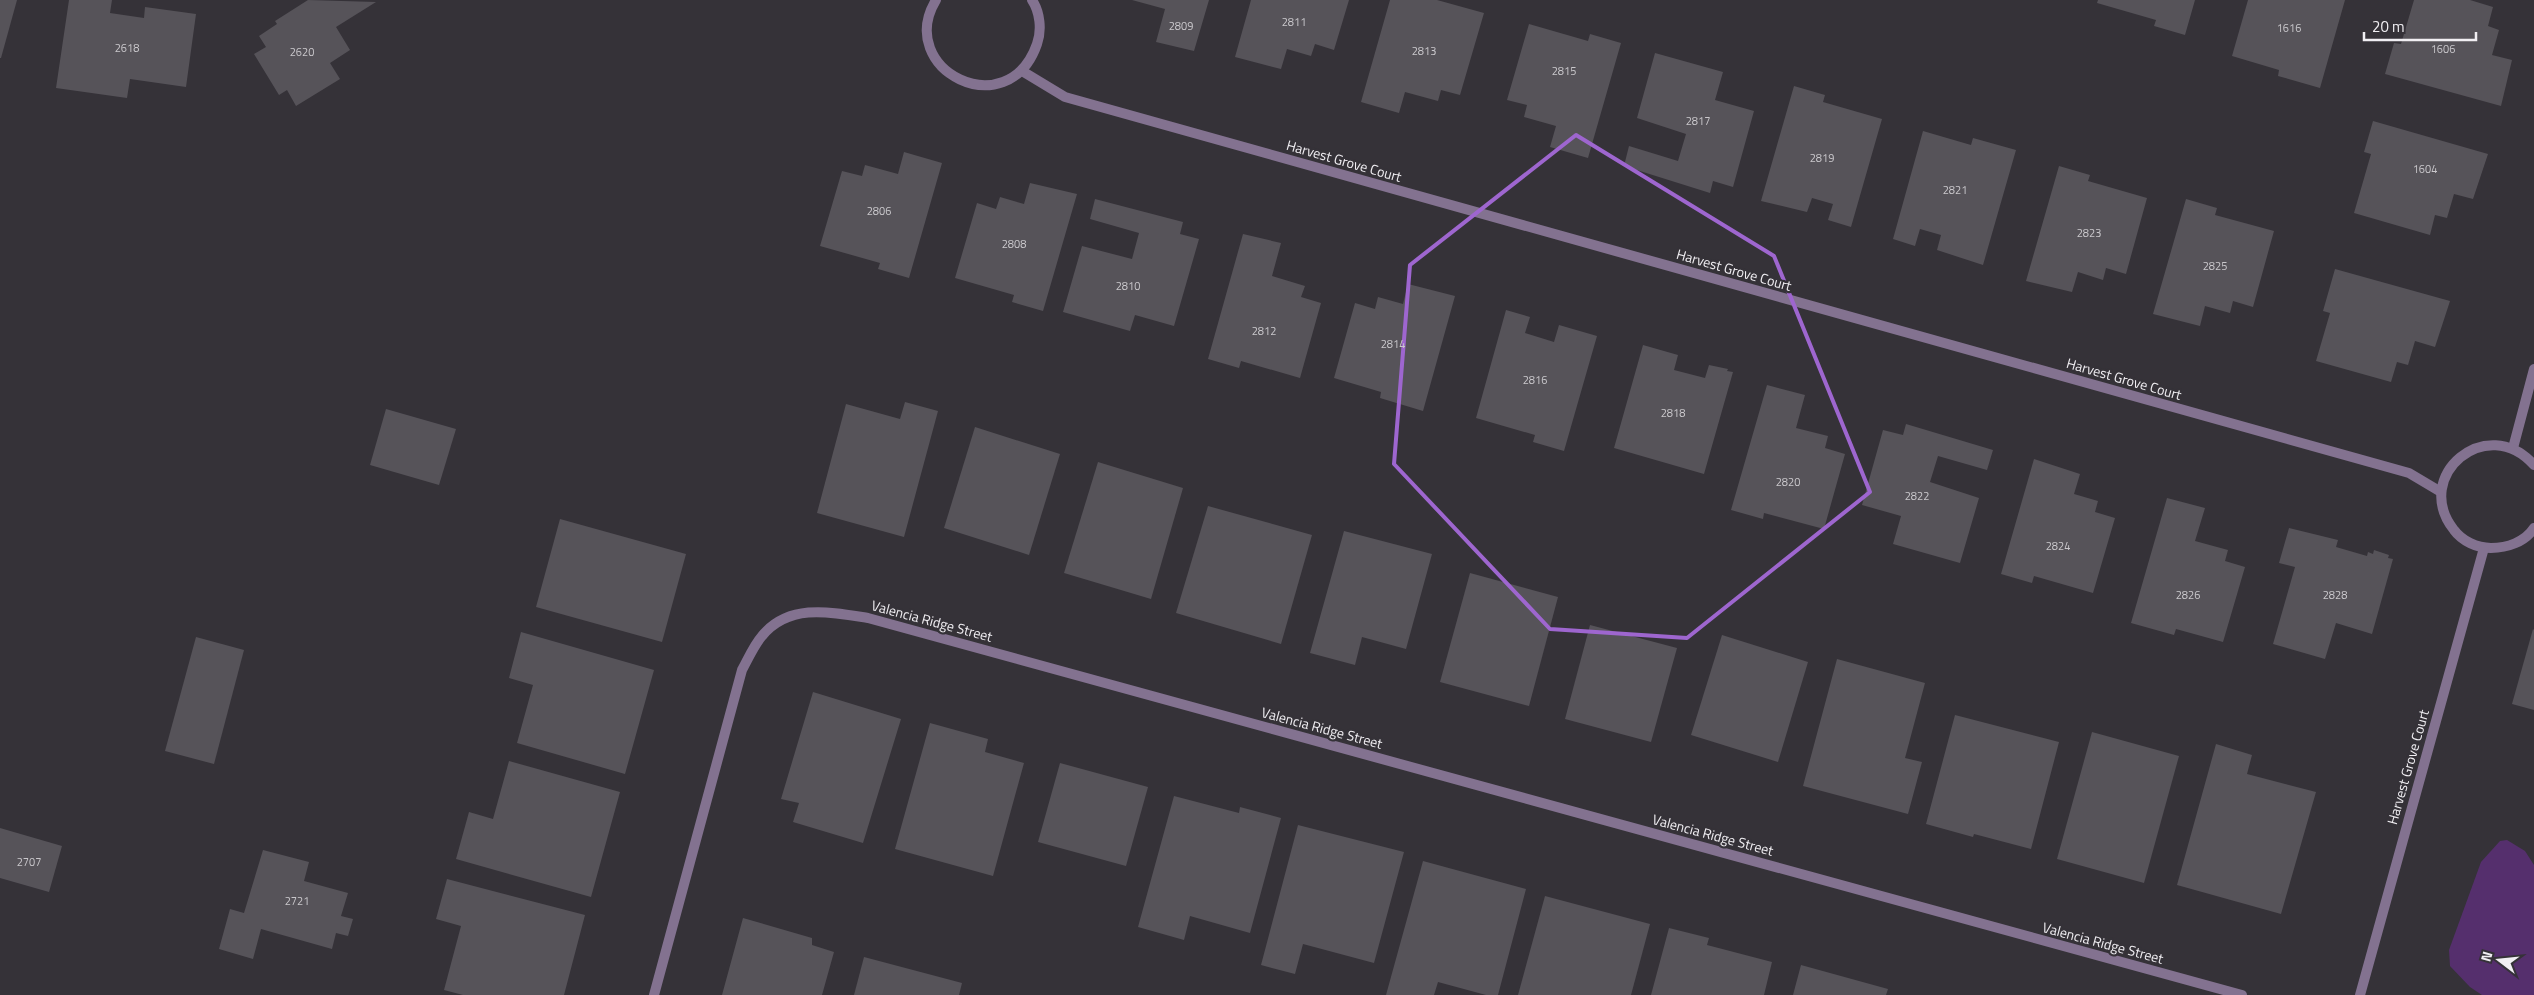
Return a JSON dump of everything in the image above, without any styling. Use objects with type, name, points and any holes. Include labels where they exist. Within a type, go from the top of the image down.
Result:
[{"type":"street","points":[[936,0],[931,8],[927,27],[930,46],[938,63],[951,76],[968,84],[988,86],[1006,81],[1022,71],[1033,56],[1039,39],[1040,21],[1032,0]]},
{"type":"street","name":"Harvest Grove Court","points":[[1022,71],[1065,97],[2409,473],[2441,492]]},
{"type":"street","points":[[2513,448],[2534,369]]},
{"type":"street","points":[[2534,465],[2527,457],[2513,448],[2497,444],[2481,446],[2466,452],[2453,462],[2445,476],[2441,492],[2442,508],[2448,522],[2457,534],[2470,543],[2484,548],[2502,548],[2518,542],[2534,528]]},
{"type":"street","name":"Harvest Grove Court","points":[[2360,995],[2484,548]]},
{"type":"street","name":"Valencia Ridge Street","points":[[654,995],[742,670],[762,636],[786,618],[819,610],[868,618],[2242,995]]},
{"type":"highlighted area","points":[[1576,135],[1774,256],[1870,492],[1687,638],[1550,629],[1394,464],[1410,265]]},
{"type":"shaded area","points":[[2507,840],[2525,851],[2534,865],[2534,995],[2482,995],[2470,987],[2450,966],[2449,950],[2481,862],[2500,841]]},
{"type":"building","points":[[0,0],[17,0],[1,58],[0,58]]},
{"type":"building","points":[[69,0],[112,0],[110,13],[144,18],[145,7],[196,14],[186,87],[130,79],[127,98],[56,88]]},
{"type":"building","points":[[308,0],[376,2],[336,27],[350,50],[330,63],[340,79],[296,106],[287,90],[279,95],[254,54],[266,47],[259,36],[277,24],[275,21]]},
{"type":"building","points":[[1132,0],[1209,0],[1194,51],[1156,42],[1165,9]]},
{"type":"building","points":[[1251,0],[1349,0],[1334,50],[1315,44],[1311,56],[1287,49],[1281,69],[1235,57]]},
{"type":"building","points":[[1390,0],[1437,0],[1484,13],[1460,95],[1441,90],[1438,101],[1405,92],[1399,113],[1361,102]]},
{"type":"building","points":[[2098,0],[2195,0],[2185,35],[2154,26],[2156,20],[2097,3]]},
{"type":"building","points":[[2248,0],[2345,0],[2320,88],[2278,76],[2279,70],[2232,56]]},
{"type":"building","points":[[2414,0],[2470,0],[2493,7],[2488,26],[2499,30],[2492,55],[2512,60],[2501,106],[2385,74],[2394,43],[2401,44]]},
{"type":"building","points":[[1529,24],[1588,41],[1590,34],[1621,43],[1588,158],[1550,147],[1556,126],[1524,117],[1527,105],[1507,100]]},
{"type":"building","points":[[1655,53],[1723,72],[1715,100],[1754,111],[1733,187],[1713,181],[1710,193],[1624,166],[1629,146],[1678,161],[1686,134],[1637,118]]},
{"type":"building","points":[[1794,86],[1825,95],[1823,102],[1882,119],[1851,227],[1828,220],[1833,204],[1812,198],[1807,212],[1761,201]]},
{"type":"building","points":[[2373,121],[2488,154],[2473,199],[2454,194],[2447,218],[2435,215],[2430,235],[2354,213],[2371,154],[2364,152]]},
{"type":"building","points":[[1923,131],[1971,145],[1973,138],[2016,150],[1983,265],[1937,250],[1941,235],[1920,229],[1915,246],[1893,239]]},
{"type":"building","points":[[904,152],[942,163],[909,278],[878,269],[880,263],[820,246],[842,171],[862,176],[865,165],[898,174]]},
{"type":"building","points":[[2059,166],[2090,175],[2088,181],[2147,198],[2126,274],[2106,268],[2103,280],[2078,272],[2072,292],[2026,281]]},
{"type":"building","points":[[1030,183],[1077,194],[1043,311],[1012,302],[1014,295],[955,278],[977,203],[996,209],[1000,197],[1024,204]]},
{"type":"building","points":[[1095,199],[1183,222],[1180,234],[1199,239],[1174,326],[1135,315],[1130,331],[1063,312],[1082,246],[1132,259],[1139,233],[1090,219]]},
{"type":"building","points":[[2186,199],[2217,208],[2215,215],[2274,231],[2253,307],[2233,301],[2230,313],[2205,306],[2200,326],[2153,314]]},
{"type":"building","points":[[1243,234],[1281,243],[1272,276],[1305,286],[1301,297],[1321,303],[1300,378],[1241,361],[1239,368],[1208,359]]},
{"type":"building","points":[[2335,269],[2450,301],[2435,347],[2415,341],[2408,365],[2397,362],[2391,382],[2316,361],[2330,313],[2323,311]]},
{"type":"building","points":[[1408,284],[1455,296],[1423,411],[1380,398],[1381,392],[1334,378],[1355,303],[1375,309],[1378,297],[1403,304]]},
{"type":"building","points":[[1506,310],[1530,317],[1525,333],[1554,342],[1559,325],[1597,336],[1564,451],[1533,442],[1535,435],[1476,418]]},
{"type":"building","points":[[1643,345],[1678,355],[1674,370],[1705,378],[1709,365],[1733,372],[1704,474],[1614,448]]},
{"type":"building","points":[[1767,385],[1805,395],[1796,428],[1828,436],[1825,448],[1845,454],[1824,529],[1764,513],[1763,519],[1731,510]]},
{"type":"building","points":[[905,402],[938,411],[904,537],[817,513],[846,404],[900,419]]},
{"type":"building","points":[[386,409],[456,429],[439,485],[370,465]]},
{"type":"building","points":[[1906,424],[1993,450],[1987,470],[1938,456],[1930,482],[1979,498],[1960,563],[1893,544],[1901,516],[1862,505],[1883,430],[1903,435]]},
{"type":"building","points":[[975,427],[1060,454],[1029,555],[944,528]]},
{"type":"building","points":[[2034,459],[2080,474],[2074,494],[2098,501],[2095,512],[2115,518],[2093,593],[2034,576],[2032,583],[2001,574]]},
{"type":"building","points":[[1098,462],[1183,488],[1151,599],[1064,573]]},
{"type":"building","points":[[2167,498],[2205,508],[2195,541],[2228,550],[2225,561],[2245,567],[2223,642],[2176,629],[2174,635],[2131,623]]},
{"type":"building","points":[[1208,506],[1312,535],[1281,644],[1176,613]]},
{"type":"building","points":[[560,519],[686,554],[662,642],[536,607]]},
{"type":"building","points":[[2289,528],[2338,540],[2336,547],[2367,556],[2368,552],[2373,554],[2374,550],[2389,555],[2388,558],[2393,559],[2372,634],[2336,623],[2325,659],[2273,644],[2295,567],[2279,563]]},
{"type":"building","points":[[1344,531],[1432,554],[1406,649],[1362,637],[1355,665],[1310,653]]},
{"type":"building","points":[[1470,573],[1558,597],[1529,706],[1440,682]]},
{"type":"building","points":[[1590,625],[1677,648],[1651,742],[1565,719]]},
{"type":"building","points":[[2534,630],[2534,710],[2512,704]]},
{"type":"building","points":[[521,632],[654,670],[625,774],[517,743],[533,685],[509,678]]},
{"type":"building","points":[[1722,635],[1808,662],[1778,762],[1691,735]]},
{"type":"building","points":[[196,637],[244,650],[214,764],[165,751]]},
{"type":"building","points":[[1837,659],[1925,683],[1905,758],[1922,762],[1908,814],[1803,786]]},
{"type":"building","points":[[813,692],[901,719],[863,843],[793,822],[799,803],[781,799]]},
{"type":"building","points":[[1955,715],[2059,742],[2031,849],[1974,834],[1973,837],[1926,824]]},
{"type":"building","points":[[930,723],[988,739],[985,752],[1024,763],[993,876],[895,849]]},
{"type":"building","points":[[2092,732],[2179,756],[2144,883],[2057,859]]},
{"type":"building","points":[[2216,744],[2252,755],[2247,774],[2316,792],[2281,914],[2177,885]]},
{"type":"building","points":[[509,761],[620,792],[591,897],[456,859],[469,812],[493,819]]},
{"type":"building","points":[[1060,763],[1148,787],[1126,866],[1038,842]]},
{"type":"building","points":[[1174,796],[1239,813],[1240,807],[1281,818],[1250,933],[1190,916],[1184,940],[1138,927]]},
{"type":"building","points":[[1298,825],[1404,852],[1374,963],[1303,944],[1295,974],[1261,965]]},
{"type":"building","points":[[0,828],[62,846],[49,892],[0,878]]},
{"type":"building","points":[[263,850],[309,862],[304,881],[348,893],[341,916],[353,919],[348,936],[336,933],[332,949],[261,929],[253,959],[219,949],[230,909],[244,913]]},
{"type":"building","points":[[1423,861],[1526,889],[1498,995],[1486,995],[1438,982],[1434,995],[1386,995]]},
{"type":"building","points":[[447,879],[585,915],[564,995],[463,995],[444,990],[461,926],[436,919]]},
{"type":"building","points":[[1545,896],[1650,924],[1631,995],[1518,995]]},
{"type":"building","points":[[743,918],[812,938],[812,945],[834,952],[822,995],[722,995]]},
{"type":"building","points":[[1669,928],[1709,938],[1707,945],[1772,962],[1764,995],[1651,995]]},
{"type":"building","points":[[864,957],[962,983],[959,995],[854,995]]},
{"type":"building","points":[[1801,965],[1888,989],[1886,995],[1793,995]]}]
